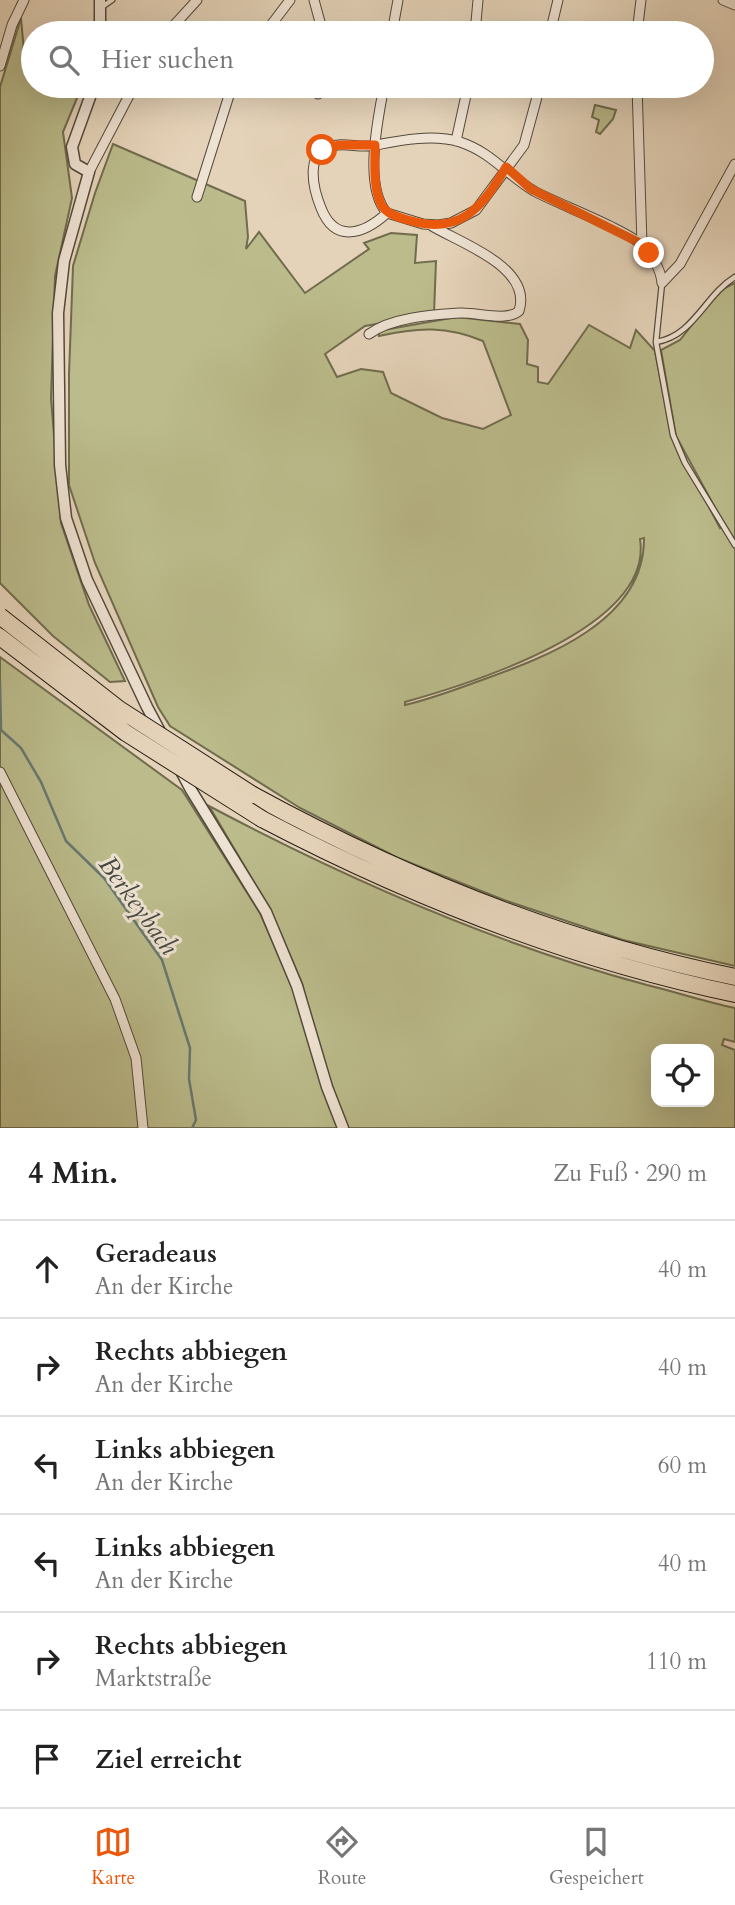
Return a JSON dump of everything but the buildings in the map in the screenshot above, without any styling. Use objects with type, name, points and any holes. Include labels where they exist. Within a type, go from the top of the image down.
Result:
[{"type":"highway","points":[[0,616],[118,709],[253,795],[383,862],[468,898],[619,949],[735,977]]},
{"type":"highway","points":[[0,637],[126,733],[262,819],[401,888],[473,918],[621,967],[735,994]]},
{"type":"street","points":[[0,66],[12,25],[24,0]]},
{"type":"street","points":[[178,21],[197,0]]},
{"type":"street","points":[[274,21],[290,0]]},
{"type":"street","points":[[314,0],[320,21]]},
{"type":"street","points":[[394,21],[398,0]]},
{"type":"street","points":[[476,21],[478,0]]},
{"type":"street","points":[[553,21],[558,0]]},
{"type":"street","points":[[638,21],[641,0]]},
{"type":"street","points":[[723,0],[735,5]]},
{"type":"street","points":[[89,172],[75,164],[72,147],[90,98]]},
{"type":"street","points":[[128,98],[89,172],[64,261],[58,313],[60,452],[66,518],[87,580],[147,707],[191,790],[266,912],[297,986],[327,1087],[343,1128]]},
{"type":"street","points":[[197,197],[228,98]]},
{"type":"street","points":[[382,98],[375,145],[377,190],[387,213]]},
{"type":"street","points":[[456,141],[465,98]]},
{"type":"street","points":[[430,225],[451,223],[476,210],[488,198],[506,167],[524,145],[537,98]]},
{"type":"street","points":[[637,98],[642,244]]},
{"type":"street","points":[[369,334],[388,323],[461,313],[511,316],[519,311],[521,304],[517,288],[506,269],[491,257],[430,225],[387,213],[357,231],[335,230],[320,208],[314,185],[313,163],[322,150],[339,145],[375,145],[422,139],[456,141],[478,149],[506,167],[531,189],[642,244],[659,268],[662,283]]},
{"type":"street","points":[[662,283],[680,264],[735,164]]},
{"type":"street","points":[[0,772],[119,1009],[136,1058],[143,1128]]},
{"type":"lane","points":[[100,4],[112,0]]},
{"type":"lane","points":[[656,342],[674,338],[684,331],[718,288],[735,277]]},
{"type":"lane","points":[[662,283],[656,342],[677,445],[735,545]]},
{"type":"green space","points":[[21,18],[21,98],[77,98],[63,132],[72,198],[55,276],[51,398],[61,523],[89,605],[125,681],[110,682],[53,636],[0,583],[0,87]]},
{"type":"green space","points":[[595,105],[616,110],[613,119],[600,134],[596,132],[599,120],[592,117]]},
{"type":"green space","points":[[113,144],[245,201],[248,237],[246,249],[259,232],[305,293],[369,249],[364,243],[391,233],[417,235],[415,263],[436,261],[434,314],[365,326],[325,354],[337,377],[361,369],[383,372],[391,393],[442,418],[483,429],[511,415],[483,341],[445,330],[407,331],[379,336],[378,331],[457,317],[520,324],[528,340],[527,364],[538,367],[538,382],[548,384],[589,325],[630,348],[636,330],[655,351],[671,435],[720,528],[724,524],[676,436],[661,350],[680,340],[719,291],[735,283],[735,966],[623,940],[504,900],[398,858],[300,808],[170,726],[158,707],[95,563],[69,485],[73,266]],"holes":[[[644,538],[640,567],[628,592],[610,613],[587,632],[562,647],[507,671],[405,705],[405,702],[511,666],[552,647],[589,625],[618,599],[637,571],[640,539]]]},
{"type":"green space","points":[[0,657],[182,790],[260,913],[292,987],[311,1017],[302,983],[271,911],[209,806],[369,884],[478,930],[590,969],[735,1008],[735,1042],[724,1039],[722,1045],[735,1050],[735,1128],[0,1128]]},
{"type":"waterway","name":"Berkeybach","points":[[0,682],[1,730],[21,748],[41,782],[66,841],[104,878],[162,960],[190,1048],[189,1079],[196,1120],[192,1128]]},
{"type":"route","points":[[322,150],[332,145],[375,145],[374,164],[382,207],[387,213],[409,220],[430,225],[446,224],[466,216],[488,198],[506,167],[531,189],[642,244],[649,253]]}]
